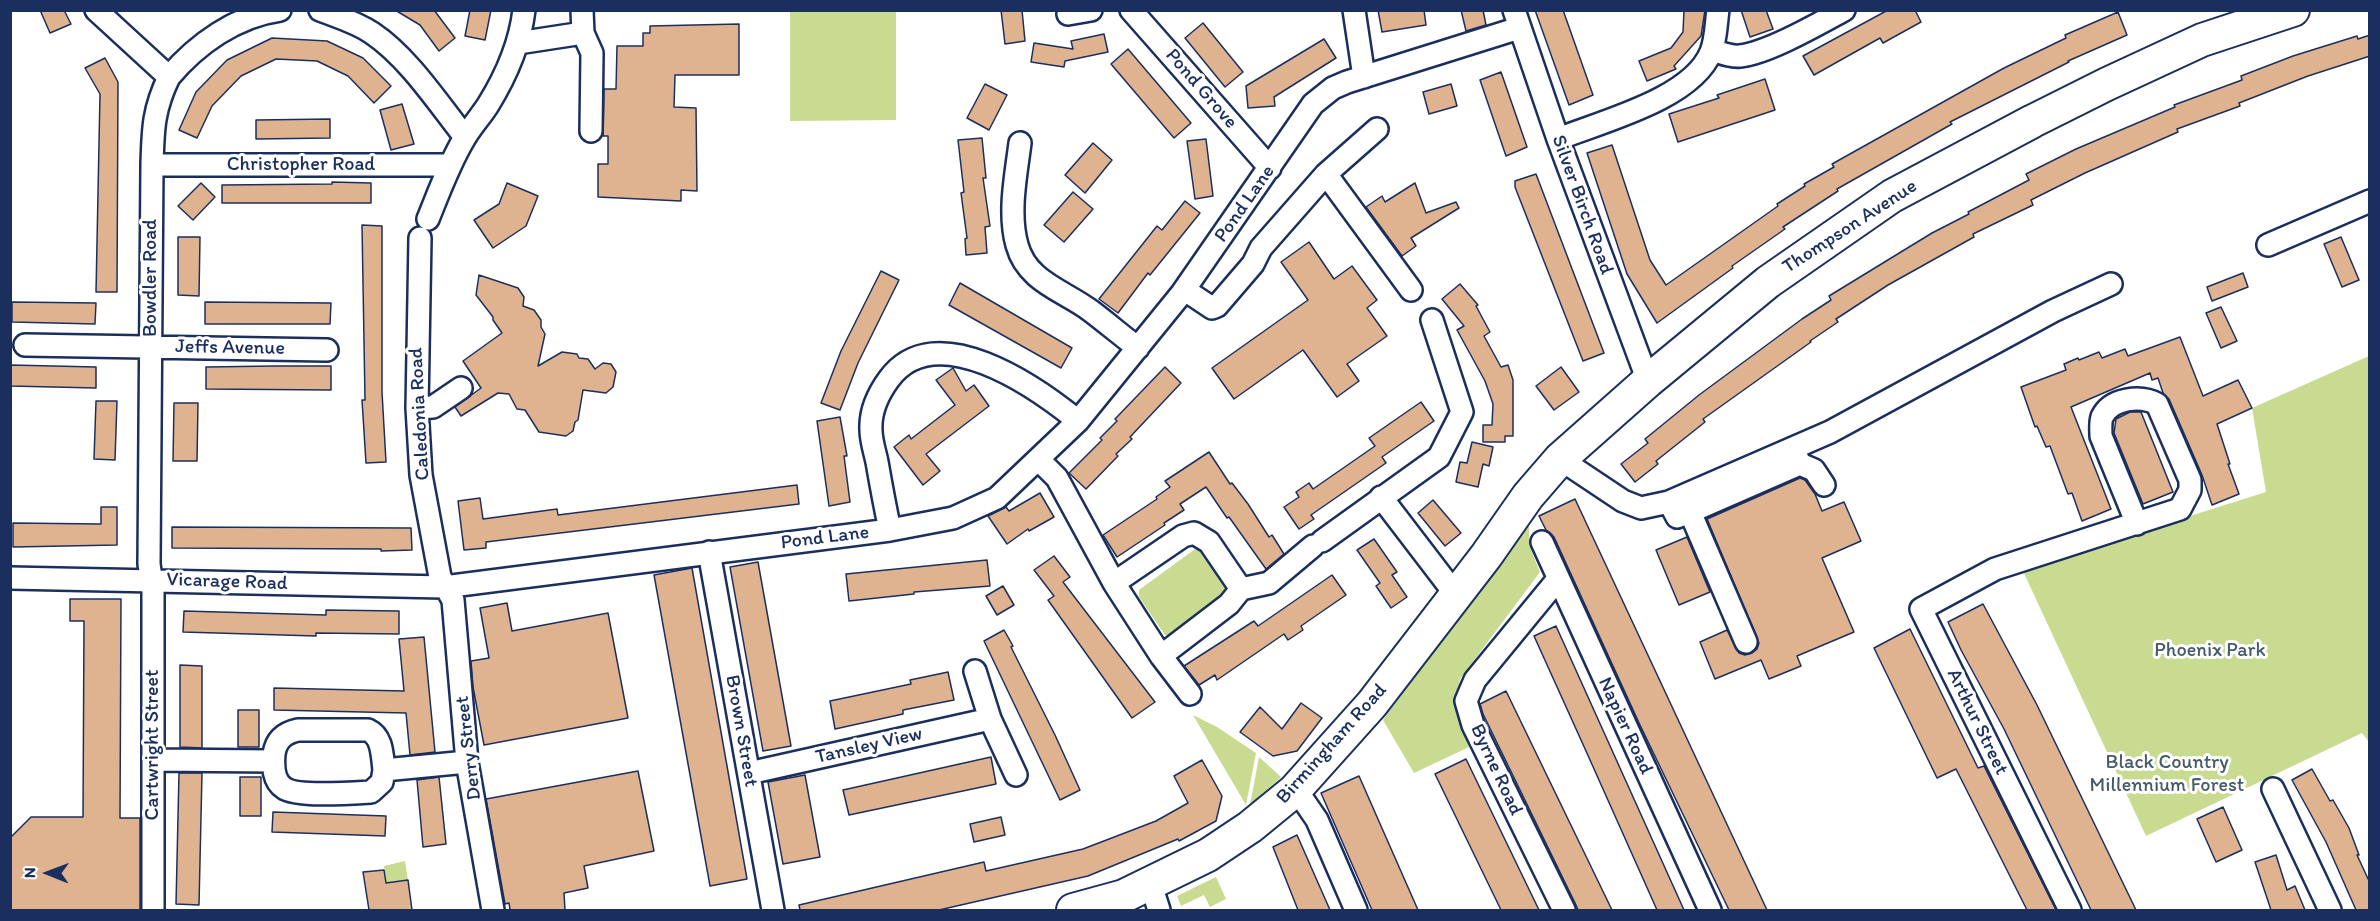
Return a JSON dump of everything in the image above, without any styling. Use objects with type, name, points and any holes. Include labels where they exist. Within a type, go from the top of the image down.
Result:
[{"type":"highway","name":"Thompson Avenue","points":[[1486,556],[1528,496],[1560,459],[1648,381],[1768,282],[1892,196],[2033,121],[2202,40],[2293,10]]},
{"type":"highway","name":"Birmingham Road","points":[[1073,910],[1116,898],[1155,898],[1208,855],[1257,822],[1294,791],[1371,704],[1486,556]]},
{"type":"street","points":[[96,10],[170,77]]},
{"type":"street","name":"Bowdler Road","points":[[152,580],[149,564],[152,165],[153,127],[158,101],[170,77],[192,52],[235,24],[265,12],[279,10]]},
{"type":"street","points":[[320,10],[352,22],[392,48],[465,137]]},
{"type":"street","name":"Caledonia Road","points":[[444,587],[440,577],[421,475],[417,408],[424,228],[450,165],[507,69],[518,43],[524,10]]},
{"type":"street","points":[[582,10],[583,33],[591,53],[591,131]]},
{"type":"street","points":[[1068,14],[1091,10]]},
{"type":"street","name":"Pond Grove","points":[[1131,10],[1270,168]]},
{"type":"street","points":[[1354,10],[1364,77]]},
{"type":"street","points":[[1557,139],[1675,91],[1696,76],[1712,50],[1718,10]]},
{"type":"street","points":[[1712,50],[1739,56],[1754,52],[1789,38],[1844,10]]},
{"type":"street","name":"Pond Lane","points":[[444,587],[890,530],[953,518],[997,498],[1078,421],[1185,290],[1313,104],[1333,88],[1517,19]]},
{"type":"street","name":"Silver Birch Road","points":[[1517,19],[1557,139],[1648,381]]},
{"type":"street","points":[[518,43],[583,33]]},
{"type":"street","points":[[1185,290],[1208,307],[1217,306],[1253,264],[1262,248],[1326,174],[1377,129]]},
{"type":"street","points":[[1020,143],[1013,222],[1017,246],[1030,271],[1045,284],[1089,309],[1138,348]]},
{"type":"street","name":"Christopher Road","points":[[152,165],[450,165]]},
{"type":"street","points":[[1326,174],[1411,290]]},
{"type":"street","points":[[2268,245],[2370,201]]},
{"type":"street","points":[[1560,459],[1623,501],[1641,508],[1728,486],[1796,456],[1830,432],[2053,311],[2111,284]]},
{"type":"street","points":[[1161,656],[1228,604],[1241,589],[1269,583],[1381,497],[1439,457],[1462,412],[1432,320]]},
{"type":"street","name":"Jeffs Avenue","points":[[25,345],[327,350]]},
{"type":"street","points":[[890,530],[871,430],[874,407],[882,390],[892,375],[907,363],[939,353],[956,353],[970,357],[1050,398],[1078,421]]},
{"type":"street","points":[[417,408],[433,407],[460,388]]},
{"type":"street","points":[[2135,398],[2147,399],[2157,404],[2190,480],[2190,490],[2180,508],[2137,524],[2101,436],[2100,424],[2103,415],[2111,408],[2135,398]]},
{"type":"street","points":[[1796,456],[1814,470],[1824,485]]},
{"type":"street","points":[[1039,460],[1057,478],[1114,584],[1161,656],[1190,694]]},
{"type":"street","points":[[1669,502],[1677,517],[1690,512],[1728,486]]},
{"type":"street","points":[[1381,497],[1456,594]]},
{"type":"street","points":[[1690,512],[1746,642]]},
{"type":"street","name":"Arthur Street","points":[[2070,910],[1921,609],[1995,569],[2137,524]]},
{"type":"street","points":[[1114,584],[1184,536],[1194,533],[1209,542],[1241,589]]},
{"type":"street","name":"Napier Road","points":[[1542,542],[1710,910]]},
{"type":"street","name":"Brown Street","points":[[709,552],[773,910]]},
{"type":"street","name":"Vicarage Road","points":[[10,578],[444,587]]},
{"type":"street","name":"Byrne Road","points":[[1558,579],[1475,680],[1466,701],[1473,725],[1564,910]]},
{"type":"street","name":"Cartwright Street","points":[[152,580],[153,910]]},
{"type":"street","name":"Derry Street","points":[[444,587],[453,600],[467,762],[493,910]]},
{"type":"street","points":[[975,671],[994,728],[1016,775]]},
{"type":"street","name":"Tansley View","points":[[749,772],[994,728]]},
{"type":"street","points":[[368,730],[374,733],[380,743],[384,770],[382,782],[371,792],[300,793],[283,788],[278,783],[274,776],[273,761],[279,741],[290,732],[368,730]]},
{"type":"street","points":[[154,760],[273,761]]},
{"type":"street","points":[[384,770],[467,762]]},
{"type":"street","points":[[2273,789],[2330,910]]},
{"type":"street","points":[[1304,801],[1317,820],[1356,910]]},
{"type":"green space","points":[[790,11],[896,11],[896,120],[790,121]]},
{"type":"green space","name":"Phoenix Park","points":[[2369,356],[2369,742],[2362,733],[2146,836],[2022,569],[2266,492],[2252,408]]},
{"type":"green space","points":[[1529,522],[1529,545],[1540,572],[1460,679],[1457,703],[1469,747],[1414,773],[1383,720]]},
{"type":"green space","points":[[1195,549],[1203,550],[1230,587],[1229,595],[1173,635],[1165,635],[1139,597],[1139,590]]},
{"type":"green space","points":[[1193,715],[1217,727],[1256,753],[1246,805]]},
{"type":"green space","points":[[1259,757],[1281,777],[1250,805]]},
{"type":"green space","points":[[405,861],[408,880],[393,882],[397,910],[390,910],[384,866]]},
{"type":"green space","points":[[1216,877],[1226,899],[1210,907],[1204,895],[1181,906],[1177,896]]},
{"type":"building","points":[[40,10],[64,10],[71,24],[50,33]]},
{"type":"building","points":[[395,10],[434,10],[455,38],[439,51],[420,25]]},
{"type":"building","points":[[470,10],[491,10],[485,40],[465,36]]},
{"type":"building","points":[[1001,10],[1022,10],[1025,41],[1005,44]]},
{"type":"building","points":[[1378,10],[1424,10],[1426,25],[1382,32]]},
{"type":"building","points":[[1461,10],[1483,10],[1486,25],[1466,31]]},
{"type":"building","points":[[1535,10],[1563,10],[1593,95],[1569,105]]},
{"type":"building","points":[[1684,10],[1705,10],[1701,36],[1674,66],[1676,69],[1647,81],[1639,61],[1671,48],[1683,32]]},
{"type":"building","points":[[1741,10],[1766,10],[1773,29],[1750,37]]},
{"type":"building","points":[[1888,10],[1915,10],[1921,22],[1883,43],[1880,38],[1814,75],[1803,56]]},
{"type":"building","points":[[2118,12],[2127,35],[2068,61],[1950,122],[1952,124],[1837,189],[1838,191],[1783,227],[1785,229],[1657,323],[1627,274],[1587,153],[1612,145],[1650,260],[1666,285],[1778,206],[1777,204],[1805,186],[1804,184],[1834,167],[1832,164],[2004,68],[2066,38],[2065,35]]},
{"type":"building","points":[[1203,23],[1243,72],[1225,87],[1185,38]]},
{"type":"building","points":[[739,24],[739,75],[675,75],[674,107],[696,108],[697,191],[681,190],[681,201],[598,197],[598,164],[608,164],[608,136],[603,136],[604,89],[616,89],[617,46],[643,46],[643,33],[650,33],[650,26]]},
{"type":"building","points":[[1104,34],[1108,52],[1065,61],[1064,67],[1031,62],[1034,43],[1073,49],[1071,41]]},
{"type":"building","points":[[2370,35],[2370,56],[2308,76],[2239,103],[2240,106],[2177,129],[2178,132],[2085,173],[2031,200],[2033,205],[1973,234],[1974,237],[1888,285],[1836,319],[1838,322],[1703,419],[1705,422],[1656,461],[1658,464],[1635,482],[1621,464],[1648,443],[1645,439],[1699,395],[1831,300],[1829,296],[1932,233],[1969,214],[1968,212],[2029,180],[2026,174],[2076,149],[2175,107],[2174,105],[2242,80],[2241,76],[2293,56],[2357,36],[2358,39]]},
{"type":"building","points":[[272,38],[327,41],[363,58],[391,86],[374,103],[348,76],[317,61],[276,59],[241,76],[212,106],[197,138],[179,130],[196,92],[227,60]]},
{"type":"building","points":[[1324,39],[1336,58],[1274,97],[1275,106],[1248,108],[1246,86]]},
{"type":"building","points":[[1128,49],[1191,123],[1174,138],[1111,64]]},
{"type":"building","points":[[105,58],[118,82],[117,292],[96,292],[100,94],[85,68]]},
{"type":"building","points":[[1501,72],[1527,147],[1506,156],[1480,80]]},
{"type":"building","points":[[1765,79],[1775,110],[1678,142],[1669,114],[1719,98],[1717,95]]},
{"type":"building","points":[[985,84],[1007,95],[989,130],[967,118]]},
{"type":"building","points":[[1451,84],[1457,106],[1429,114],[1423,92]]},
{"type":"building","points":[[402,104],[414,144],[391,150],[380,110]]},
{"type":"building","points":[[330,119],[330,138],[256,139],[256,120]]},
{"type":"building","points":[[982,138],[986,178],[983,178],[990,226],[985,227],[987,253],[966,255],[965,239],[967,238],[961,193],[964,192],[958,140]]},
{"type":"building","points":[[1206,139],[1213,196],[1195,199],[1187,141]]},
{"type":"building","points":[[1093,143],[1112,160],[1085,193],[1065,175]]},
{"type":"building","points":[[1536,174],[1604,353],[1583,361],[1515,187],[1515,181]]},
{"type":"building","points":[[332,182],[371,183],[371,203],[222,203],[222,185],[332,184]]},
{"type":"building","points":[[201,183],[215,197],[193,220],[178,206]]},
{"type":"building","points":[[507,183],[538,196],[526,226],[493,248],[474,220],[499,204]]},
{"type":"building","points":[[1415,183],[1426,213],[1456,202],[1459,208],[1411,238],[1416,246],[1402,256],[1366,207],[1382,196],[1385,202]]},
{"type":"building","points":[[1073,192],[1093,209],[1064,242],[1044,225]]},
{"type":"building","points":[[1185,201],[1200,213],[1150,275],[1148,273],[1118,313],[1099,299],[1157,226],[1162,230]]},
{"type":"building","points":[[362,225],[382,226],[382,392],[386,462],[366,463],[362,400],[365,400]]},
{"type":"building","points":[[178,237],[200,237],[199,296],[178,295]]},
{"type":"building","points":[[2341,237],[2359,280],[2342,287],[2324,244]]},
{"type":"building","points":[[1309,242],[1334,279],[1352,266],[1377,300],[1367,308],[1387,336],[1347,364],[1359,381],[1337,397],[1303,350],[1234,399],[1212,368],[1308,300],[1281,262]]},
{"type":"building","points":[[881,271],[899,280],[858,363],[840,410],[821,403],[841,351]]},
{"type":"building","points":[[2243,273],[2248,287],[2212,301],[2207,287]]},
{"type":"building","points":[[479,275],[518,288],[524,297],[523,306],[534,310],[541,320],[541,327],[545,334],[538,366],[562,352],[577,354],[579,358],[588,359],[595,369],[603,363],[611,364],[616,372],[613,387],[606,393],[583,390],[578,420],[575,422],[573,431],[566,436],[539,432],[525,410],[517,409],[509,394],[498,393],[461,416],[455,407],[481,388],[463,361],[502,333],[476,295]]},
{"type":"building","points":[[960,283],[1072,348],[1061,368],[949,305]]},
{"type":"building","points":[[1460,284],[1478,305],[1476,306],[1490,332],[1484,336],[1501,367],[1508,365],[1513,380],[1513,436],[1505,436],[1505,442],[1483,442],[1483,425],[1492,425],[1493,404],[1485,381],[1457,330],[1464,326],[1442,299]]},
{"type":"building","points":[[12,302],[96,303],[95,324],[12,322]]},
{"type":"building","points":[[205,302],[331,303],[330,324],[205,324]]},
{"type":"building","points":[[2221,307],[2237,341],[2221,348],[2206,313]]},
{"type":"building","points":[[2180,337],[2203,396],[2238,380],[2252,408],[2217,424],[2239,494],[2212,505],[2202,475],[2169,399],[2163,393],[2158,378],[2152,380],[2150,373],[2071,407],[2111,509],[2082,521],[2072,493],[2068,494],[2050,446],[2046,447],[2037,426],[2035,427],[2021,387],[2066,370],[2064,364],[2078,358],[2079,360],[2099,352],[2102,358],[2125,349],[2128,356]]},
{"type":"building","points":[[10,365],[96,367],[96,388],[10,386]]},
{"type":"building","points":[[331,366],[331,390],[206,389],[206,367]]},
{"type":"building","points":[[1165,367],[1181,383],[1130,437],[1132,439],[1116,454],[1118,456],[1086,489],[1069,473],[1102,440],[1100,438],[1117,421],[1115,419]]},
{"type":"building","points":[[1561,367],[1579,392],[1554,410],[1536,386]]},
{"type":"building","points":[[953,368],[966,391],[974,385],[989,406],[926,454],[940,471],[923,485],[894,447],[909,435],[911,439],[955,405],[936,380]]},
{"type":"building","points":[[96,401],[117,401],[115,460],[94,459]]},
{"type":"building","points":[[1421,402],[1434,421],[1382,457],[1386,463],[1311,515],[1314,519],[1299,529],[1284,507],[1299,497],[1296,492],[1309,483],[1313,489],[1375,446],[1369,438]]},
{"type":"building","points":[[174,403],[198,403],[197,461],[173,461]]},
{"type":"building","points":[[2130,412],[2141,412],[2173,492],[2143,504],[2114,433],[2116,419]]},
{"type":"building","points":[[840,417],[847,456],[844,456],[850,502],[829,506],[817,421]]},
{"type":"building","points":[[1472,442],[1493,447],[1489,466],[1483,464],[1478,487],[1456,482],[1460,462],[1467,463]]},
{"type":"building","points":[[1209,452],[1230,484],[1232,483],[1269,537],[1272,535],[1284,554],[1266,569],[1206,487],[1180,504],[1184,510],[1164,523],[1165,525],[1117,557],[1103,535],[1157,499],[1156,497],[1170,487],[1165,481]]},
{"type":"building","points":[[1800,478],[1805,480],[1815,494],[1822,511],[1844,502],[1861,541],[1822,558],[1854,632],[1797,656],[1801,666],[1769,679],[1761,660],[1715,679],[1700,642],[1727,630],[1739,653],[1745,655],[1752,653],[1757,649],[1759,643],[1707,519]]},
{"type":"building","points":[[797,485],[799,504],[486,542],[486,548],[464,550],[458,501],[480,498],[483,519],[557,509],[558,515]]},
{"type":"building","points":[[1040,493],[1054,517],[1029,531],[1028,529],[1007,544],[988,516],[1006,507],[1009,511]]},
{"type":"building","points":[[1575,499],[1767,910],[1729,910],[1640,725],[1554,537],[1546,530],[1539,516]]},
{"type":"building","points":[[1433,500],[1461,533],[1445,546],[1418,513]]},
{"type":"building","points":[[101,507],[117,507],[117,545],[13,547],[13,523],[101,524]]},
{"type":"building","points":[[172,527],[411,528],[412,550],[172,548]]},
{"type":"building","points":[[1687,537],[1710,592],[1679,605],[1656,550]]},
{"type":"building","points":[[1374,539],[1397,572],[1392,575],[1407,597],[1391,608],[1376,586],[1380,583],[1357,550]]},
{"type":"building","points":[[1054,556],[1070,577],[1063,582],[1155,702],[1132,718],[1048,600],[1054,596],[1034,570]]},
{"type":"building","points":[[987,560],[990,586],[914,592],[914,594],[849,601],[846,574]]},
{"type":"building","points":[[758,562],[791,746],[763,751],[730,567]]},
{"type":"building","points":[[692,568],[747,879],[710,886],[654,575]]},
{"type":"building","points":[[1332,575],[1346,595],[1301,626],[1303,630],[1288,640],[1284,634],[1217,680],[1215,675],[1199,685],[1184,666],[1254,621],[1258,626]]},
{"type":"building","points":[[1003,586],[1014,605],[997,615],[986,596]]},
{"type":"building","points":[[70,599],[121,599],[120,818],[140,818],[140,910],[10,910],[11,837],[31,817],[83,817],[84,621],[70,621]]},
{"type":"building","points":[[507,603],[512,631],[608,613],[628,718],[484,745],[473,687],[471,661],[489,658],[480,608]]},
{"type":"building","points":[[1983,604],[2037,705],[2136,910],[2091,910],[2004,729],[1961,650],[1948,622]]},
{"type":"building","points":[[326,610],[399,611],[399,634],[316,633],[316,636],[183,632],[184,611],[326,615]]},
{"type":"building","points":[[1556,626],[1684,910],[1657,910],[1534,636]]},
{"type":"building","points":[[1910,629],[1978,768],[1984,766],[2056,910],[2027,910],[1956,769],[1937,778],[1874,648]]},
{"type":"building","points":[[1004,630],[1080,790],[1060,800],[984,641]]},
{"type":"building","points":[[424,637],[435,752],[410,755],[406,713],[274,710],[274,688],[404,691],[399,639]]},
{"type":"building","points":[[180,665],[202,666],[202,748],[180,747]]},
{"type":"building","points":[[948,672],[954,700],[903,710],[903,714],[835,729],[830,701],[911,684],[910,680]]},
{"type":"building","points":[[1506,691],[1612,910],[1578,910],[1483,714],[1480,704]]},
{"type":"building","points":[[1301,703],[1322,718],[1297,751],[1273,756],[1240,732],[1260,707],[1282,729]]},
{"type":"building","points":[[238,710],[259,710],[259,747],[238,747]]},
{"type":"building","points":[[991,757],[996,784],[849,815],[843,790]]},
{"type":"building","points":[[1466,759],[1539,910],[1501,910],[1435,774]]},
{"type":"building","points":[[1202,760],[1222,796],[1216,821],[1179,841],[1178,839],[1088,876],[939,910],[800,910],[799,905],[984,862],[986,871],[1083,849],[1156,821],[1188,803],[1174,776]]},
{"type":"building","points":[[2312,769],[2349,828],[2359,855],[2357,855],[2370,883],[2370,910],[2356,910],[2326,842],[2292,780]]},
{"type":"building","points":[[638,771],[654,851],[584,866],[588,888],[564,893],[565,910],[510,910],[509,903],[505,904],[486,799]]},
{"type":"building","points":[[179,773],[202,773],[199,905],[176,904]]},
{"type":"building","points":[[805,775],[820,857],[783,864],[768,782]]},
{"type":"building","points":[[1359,776],[1418,910],[1372,910],[1321,793]]},
{"type":"building","points":[[240,777],[261,777],[261,816],[240,816]]},
{"type":"building","points":[[439,777],[446,844],[423,847],[417,780]]},
{"type":"building","points":[[2223,807],[2242,850],[2216,862],[2197,819]]},
{"type":"building","points":[[273,812],[386,816],[385,836],[272,832]]},
{"type":"building","points":[[1001,817],[1005,835],[974,842],[970,824]]},
{"type":"building","points":[[1297,835],[1330,910],[1298,910],[1273,847]]},
{"type":"building","points":[[2276,855],[2287,890],[2295,886],[2305,910],[2271,910],[2255,862]]},
{"type":"building","points":[[384,870],[386,883],[408,880],[412,910],[369,910],[363,872]]},
{"type":"park label","name":"Black Country Millennium Forest","points":[[2167,774]]}]
